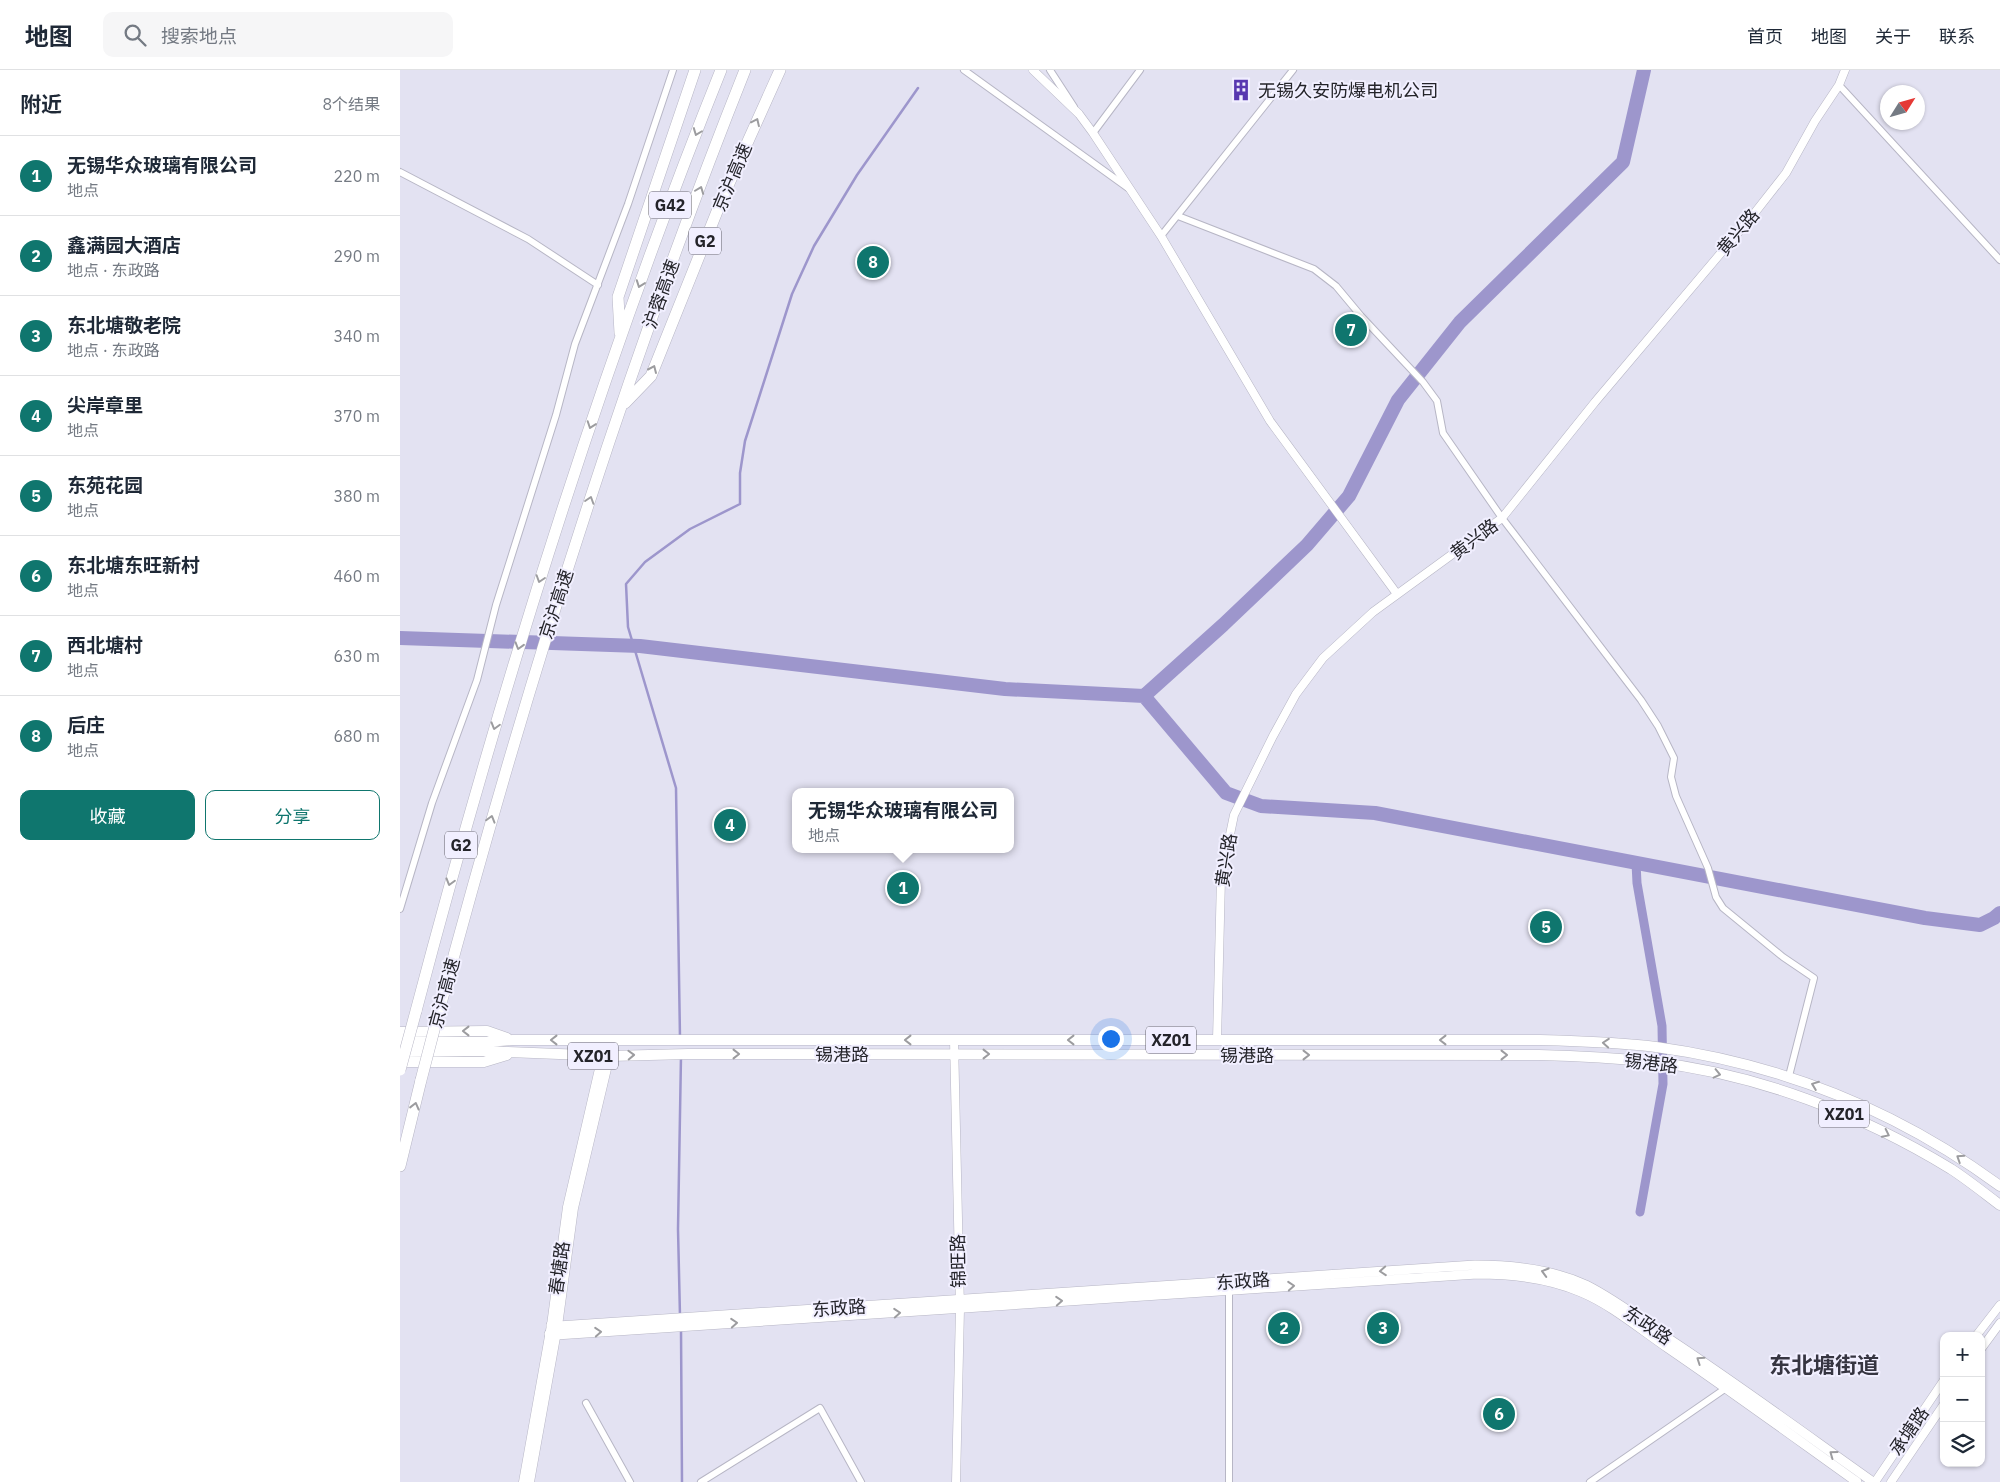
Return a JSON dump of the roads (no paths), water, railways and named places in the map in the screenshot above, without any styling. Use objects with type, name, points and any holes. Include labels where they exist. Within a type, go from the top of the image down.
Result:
[{"type":"highway","name":"京沪高速","points":[[400,1070],[449,887],[529,612],[620,340],[618,296],[695,70]]},
{"type":"highway","name":"沪蓉高速","points":[[620,340],[721,70]]},
{"type":"highway","name":"沪蓉高速","points":[[622,406],[676,252],[746,70]]},
{"type":"highway","name":"京沪高速","points":[[400,1166],[471,892],[532,680],[622,406],[651,376],[722,199],[780,70]]},
{"type":"main road","points":[[400,1032],[487,1031],[513,1040]]},
{"type":"main road","name":"锡港路","points":[[400,1042],[486,1042],[513,1040],[1539,1040],[1654,1047],[1714,1057],[1789,1076],[1839,1095],[1917,1132],[1961,1158],[2000,1186]]},
{"type":"main road","name":"锡港路","points":[[400,1052],[485,1052],[606,1056],[673,1054],[954,1054],[1539,1056],[1653,1062],[1748,1081],[1833,1109],[1910,1145],[1953,1171],[2000,1206]]},
{"type":"main road","points":[[400,1062],[484,1062],[512,1054]]},
{"type":"main road","name":"东政路","points":[[554,1330],[1229,1286],[1508,1274],[1533,1277],[1582,1292],[1730,1385],[1874,1482]]},
{"type":"main road","name":"东政路","points":[[1730,1385],[1857,1482]]},
{"type":"street","points":[[400,909],[432,803],[477,680],[496,605],[556,416],[575,344],[628,204],[673,70]]},
{"type":"street","points":[[964,70],[1129,188]]},
{"type":"street","points":[[1033,70],[1078,114]]},
{"type":"street","points":[[1050,70],[1161,236],[1270,421],[1397,594]]},
{"type":"street","points":[[1093,133],[1140,70]]},
{"type":"street","points":[[1161,236],[1293,70]]},
{"type":"street","name":"黄兴路","points":[[1217,1040],[1221,878],[1234,815],[1296,694],[1323,658],[1373,612],[1502,518],[1786,173],[1815,121],[1839,85],[1845,70]]},
{"type":"street","points":[[1839,85],[2000,260]]},
{"type":"street","points":[[400,172],[528,239],[598,285]]},
{"type":"street","points":[[1178,216],[1314,269],[1336,286],[1361,316],[1423,382],[1437,401],[1443,433],[1502,518],[1641,700],[1658,726],[1674,758],[1671,777],[1676,796],[1708,868],[1716,896],[1723,908],[1783,957],[1814,978],[1789,1076]]},
{"type":"street","name":"锦旺路","points":[[954,1040],[960,1304],[956,1482]]},
{"type":"street","name":"春塘路","points":[[530,1482],[554,1330],[567,1207],[606,1056]]},
{"type":"street","points":[[1229,1286],[1229,1482]]},
{"type":"street","points":[[1979,1332],[2000,1305]]},
{"type":"street","points":[[1985,1344],[2000,1323]]},
{"type":"street","name":"春塘路","points":[[523,1482],[554,1330]]},
{"type":"street","points":[[1590,1482],[1730,1385]]},
{"type":"street","name":"承塘路","points":[[1874,1482],[1940,1386]]},
{"type":"street","points":[[586,1402],[630,1482]]},
{"type":"street","points":[[701,1482],[820,1408],[861,1482]]},
{"type":"street","name":"承塘路","points":[[1891,1482],[1940,1410]]},
{"type":"waterway","points":[[1144,696],[1223,625],[1307,545],[1349,496],[1398,400],[1460,322],[1623,162],[1644,70]]},
{"type":"waterway","points":[[680,1038],[676,788],[628,627],[626,584],[645,562],[690,529],[740,504],[740,473],[745,441],[792,294],[814,246],[857,175],[918,88]]},
{"type":"waterway","points":[[400,638],[640,646],[1005,689],[1144,696],[1226,793],[1261,806],[1375,813],[1925,918],[1980,925],[2000,913]]},
{"type":"waterway","points":[[1636,863],[1637,883],[1662,1026],[1663,1084],[1640,1212]]},
{"type":"waterway","points":[[680,1316],[678,1229],[681,1056]]},
{"type":"waterway","points":[[681,1329],[682,1482]]},
{"type":"place","name":"无锡久安防爆电机公司","points":[[1241,90]]},
{"type":"place","name":"后庄","points":[[873,262]]},
{"type":"place","name":"西北塘村","points":[[1351,330]]},
{"type":"place","name":"尖岸章里","points":[[730,825]]},
{"type":"place","name":"无锡华众玻璃有限公司","points":[[903,888]]},
{"type":"place","name":"东苑花园","points":[[1546,927]]},
{"type":"place","name":"鑫满园大酒店","points":[[1284,1328]]},
{"type":"place","name":"东北塘敬老院","points":[[1383,1328]]},
{"type":"place","name":"东北塘东旺新村","points":[[1499,1414]]},
{"type":"district","name":"东北塘街道","points":[[1824,1364]]}]
